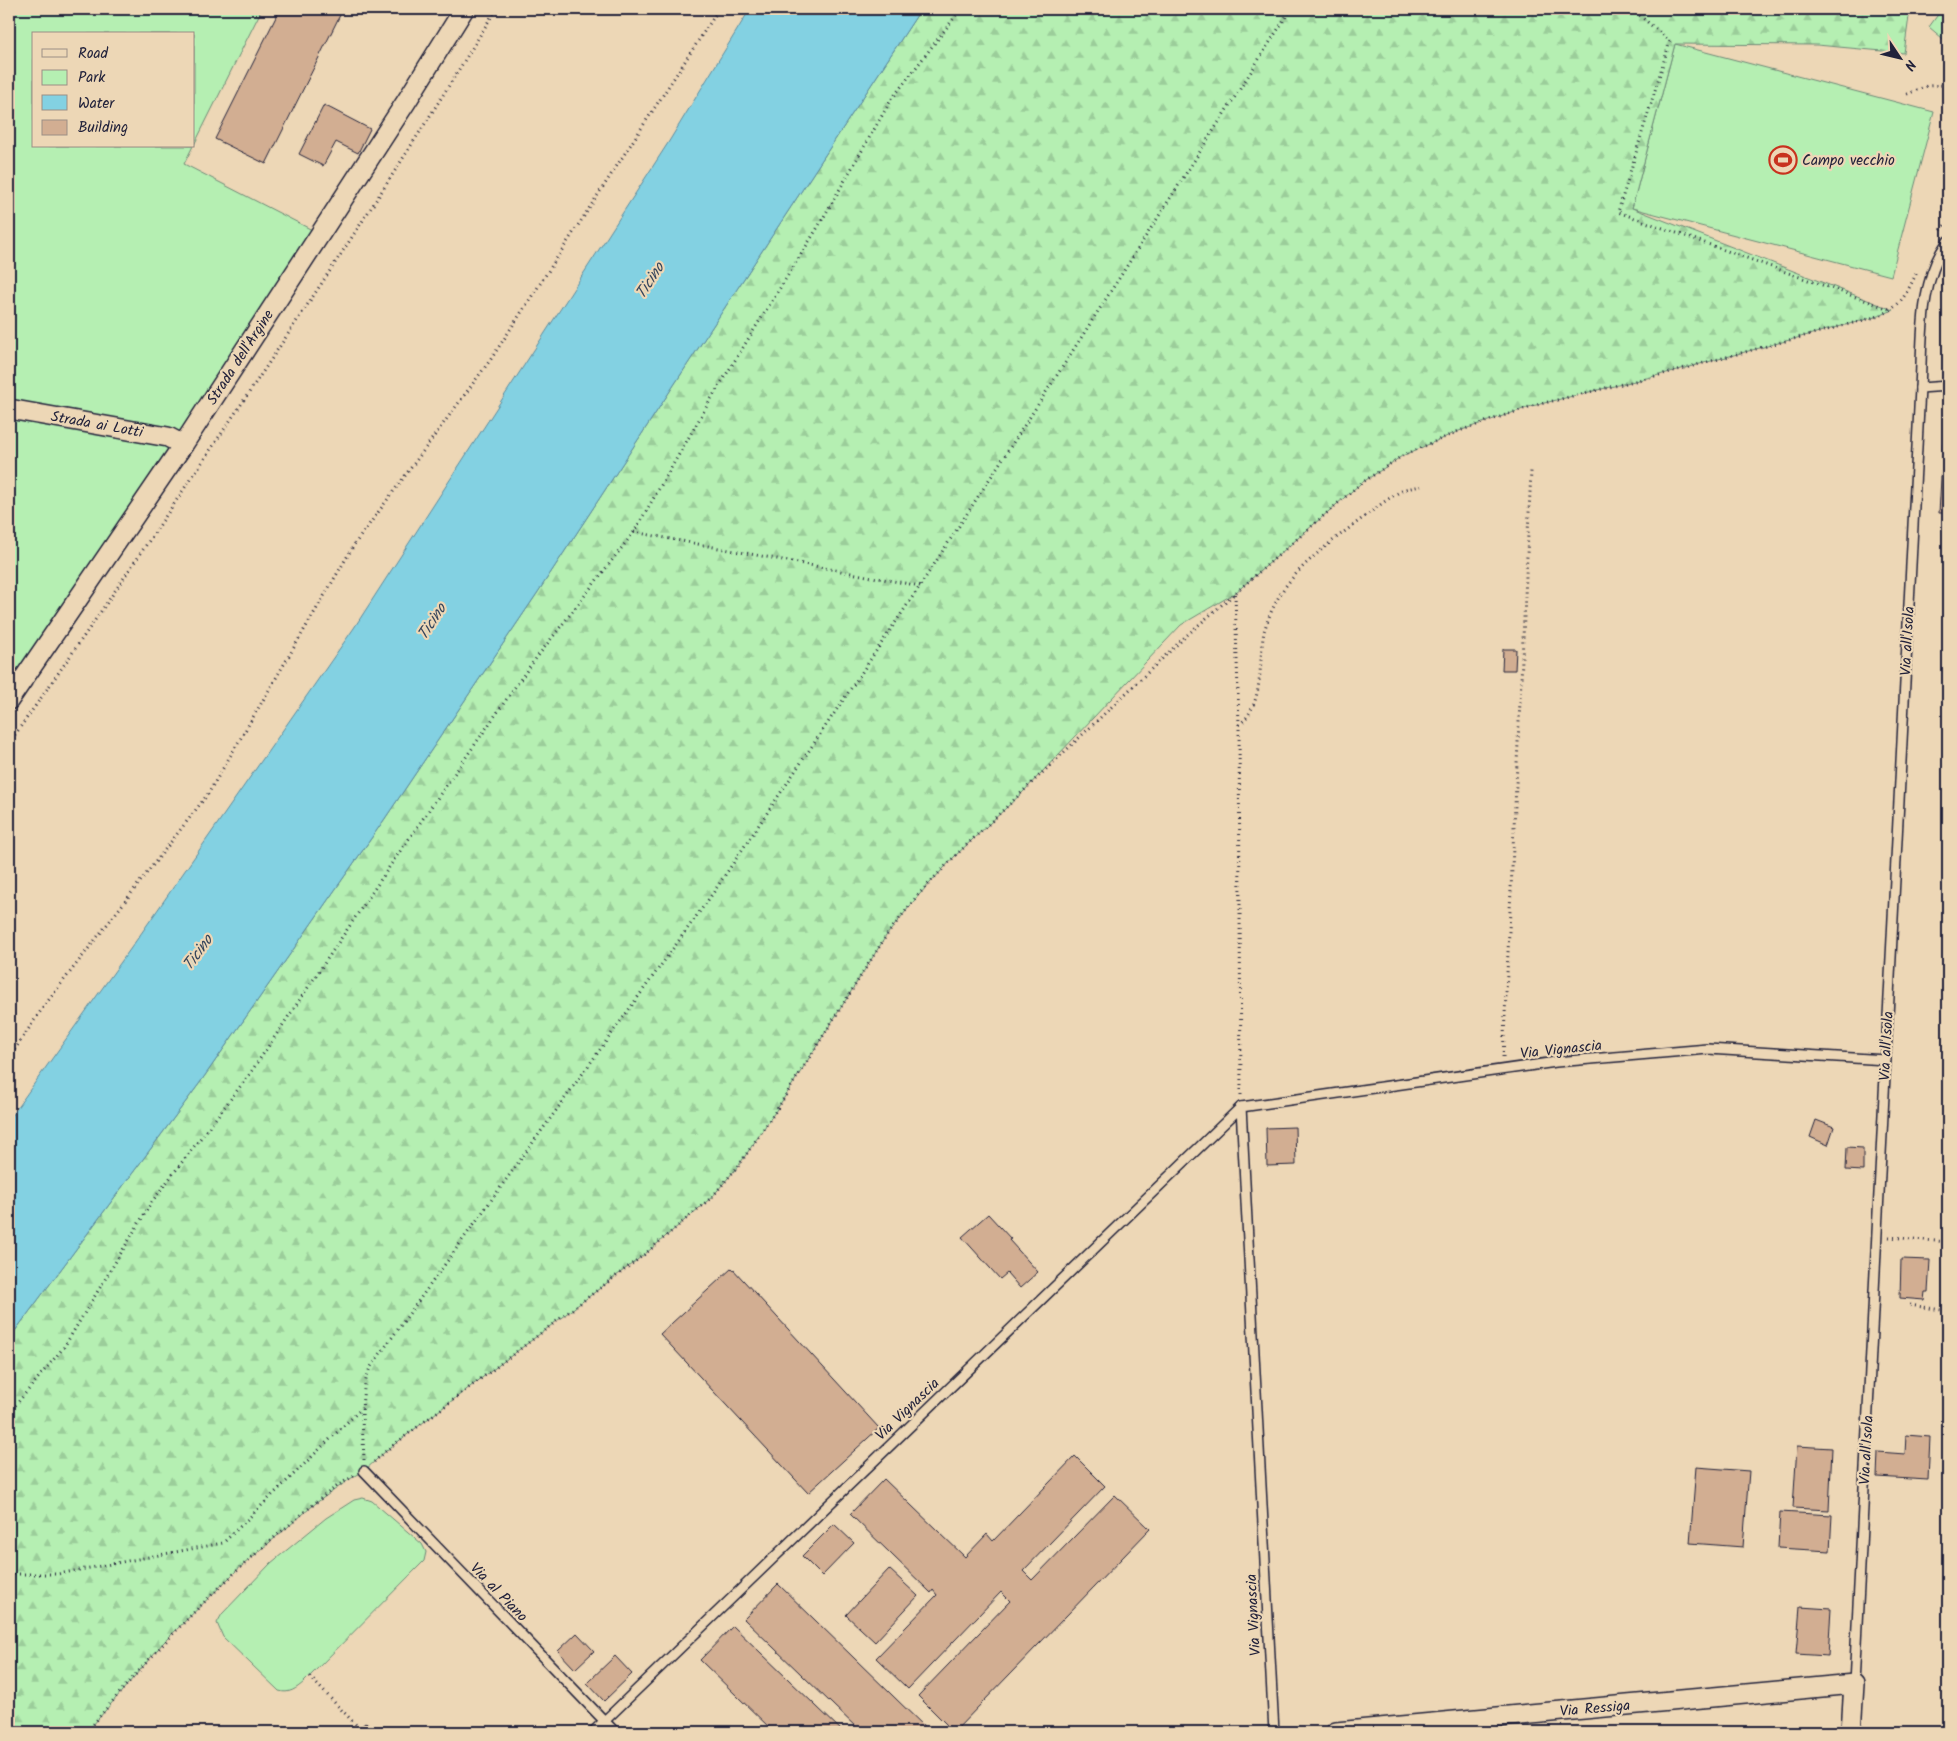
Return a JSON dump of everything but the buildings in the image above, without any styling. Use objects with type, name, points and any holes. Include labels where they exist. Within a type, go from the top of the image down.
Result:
[{"type":"street","name":"Strada dell'Argine","points":[[9,700],[183,445],[406,102],[464,9]]},
{"type":"street","name":"Strada ai Lotti","points":[[9,409],[168,437],[183,445]]},
{"type":"street","name":"Via Ressiga","points":[[1336,1732],[1854,1684]]},
{"type":"street","name":"Via all'Isola","points":[[1851,1732],[1854,1684]]},
{"type":"lane","name":"Via all'Isola","points":[[1854,1684],[1924,308],[1928,285],[1935,263],[1948,241]]},
{"type":"lane","points":[[1920,388],[1948,386]]},
{"type":"lane","name":"Via Vignascia","points":[[593,1732],[1241,1107],[1556,1062],[1708,1049],[1886,1060]]},
{"type":"lane","name":"Via Vignascia","points":[[1241,1107],[1274,1732]]},
{"type":"lane","name":"Via al Piano","points":[[364,1471],[615,1732]]},
{"type":"path","points":[[9,742],[94,623],[319,288],[431,117],[496,9]]},
{"type":"path","points":[[9,1058],[44,1006],[208,794],[354,545],[491,359],[719,9]]},
{"type":"path","points":[[9,1413],[64,1347],[153,1200],[249,1075],[394,860],[527,670],[634,532],[712,399],[818,228],[891,100],[961,9]]},
{"type":"path","points":[[364,1471],[362,1408],[365,1381],[370,1368],[711,896],[920,586],[1065,363],[1290,9]]},
{"type":"path","points":[[1632,9],[1670,41],[1618,212],[1893,310]]},
{"type":"path","points":[[9,61],[14,50]]},
{"type":"path","points":[[1907,94],[1927,86],[1948,85]]},
{"type":"path","points":[[1938,235],[1948,221]]},
{"type":"path","points":[[87,1732],[163,1642],[236,1571],[316,1503],[350,1478],[364,1471],[387,1450],[645,1254],[712,1197],[745,1157],[886,936],[918,896],[955,856],[1186,636],[1360,484],[1385,466],[1410,452],[1460,431],[1532,406],[1659,375],[1879,316],[1893,310],[1903,298],[1918,271]]},
{"type":"path","points":[[1502,1070],[1531,471]]},
{"type":"path","points":[[1238,725],[1245,719],[1253,706],[1265,631],[1278,599],[1285,588],[1300,570],[1335,539],[1391,497],[1407,489],[1421,486]]},
{"type":"path","points":[[634,532],[920,586]]},
{"type":"path","points":[[1235,594],[1241,1107]]},
{"type":"path","points":[[1877,1234],[1904,1240],[1948,1242]]},
{"type":"path","points":[[1910,1305],[1948,1312]]},
{"type":"path","points":[[9,1574],[58,1574],[223,1543],[362,1408]]},
{"type":"path","points":[[310,1677],[359,1728]]},
{"type":"green space","points":[[9,9],[262,9],[195,143],[195,32],[32,32],[32,148],[192,148],[184,164],[316,232],[180,432],[9,402]]},
{"type":"green space","points":[[921,9],[1910,9],[1904,53],[1817,45],[1675,44],[1632,208],[1893,310],[1879,316],[1659,375],[1532,406],[1459,431],[1402,456],[1360,484],[1235,593],[1181,625],[1023,792],[955,856],[918,896],[886,936],[777,1109],[739,1165],[712,1197],[645,1254],[387,1450],[364,1471],[316,1503],[236,1571],[163,1643],[87,1732],[9,1732],[9,1339],[199,1084],[384,820],[538,592]]},
{"type":"green space","points":[[1942,9],[1948,9],[1948,43],[1929,27]]},
{"type":"green space","name":"Campo vecchio","points":[[1675,44],[1934,112],[1891,276],[1632,208]]},
{"type":"green space","points":[[9,417],[169,445],[168,459],[9,693]]},
{"type":"green space","points":[[363,1498],[372,1501],[422,1544],[426,1552],[424,1561],[304,1682],[292,1690],[286,1692],[279,1691],[223,1637],[217,1623],[222,1614],[271,1563],[326,1518],[354,1500]]},
{"type":"water","name":"Ticino","points":[[750,9],[921,9],[538,592],[384,820],[199,1084],[9,1339],[9,1119],[131,948],[354,628],[668,143]]},
{"type":"place","name":"Campo vecchio","points":[[1783,160]]}]
